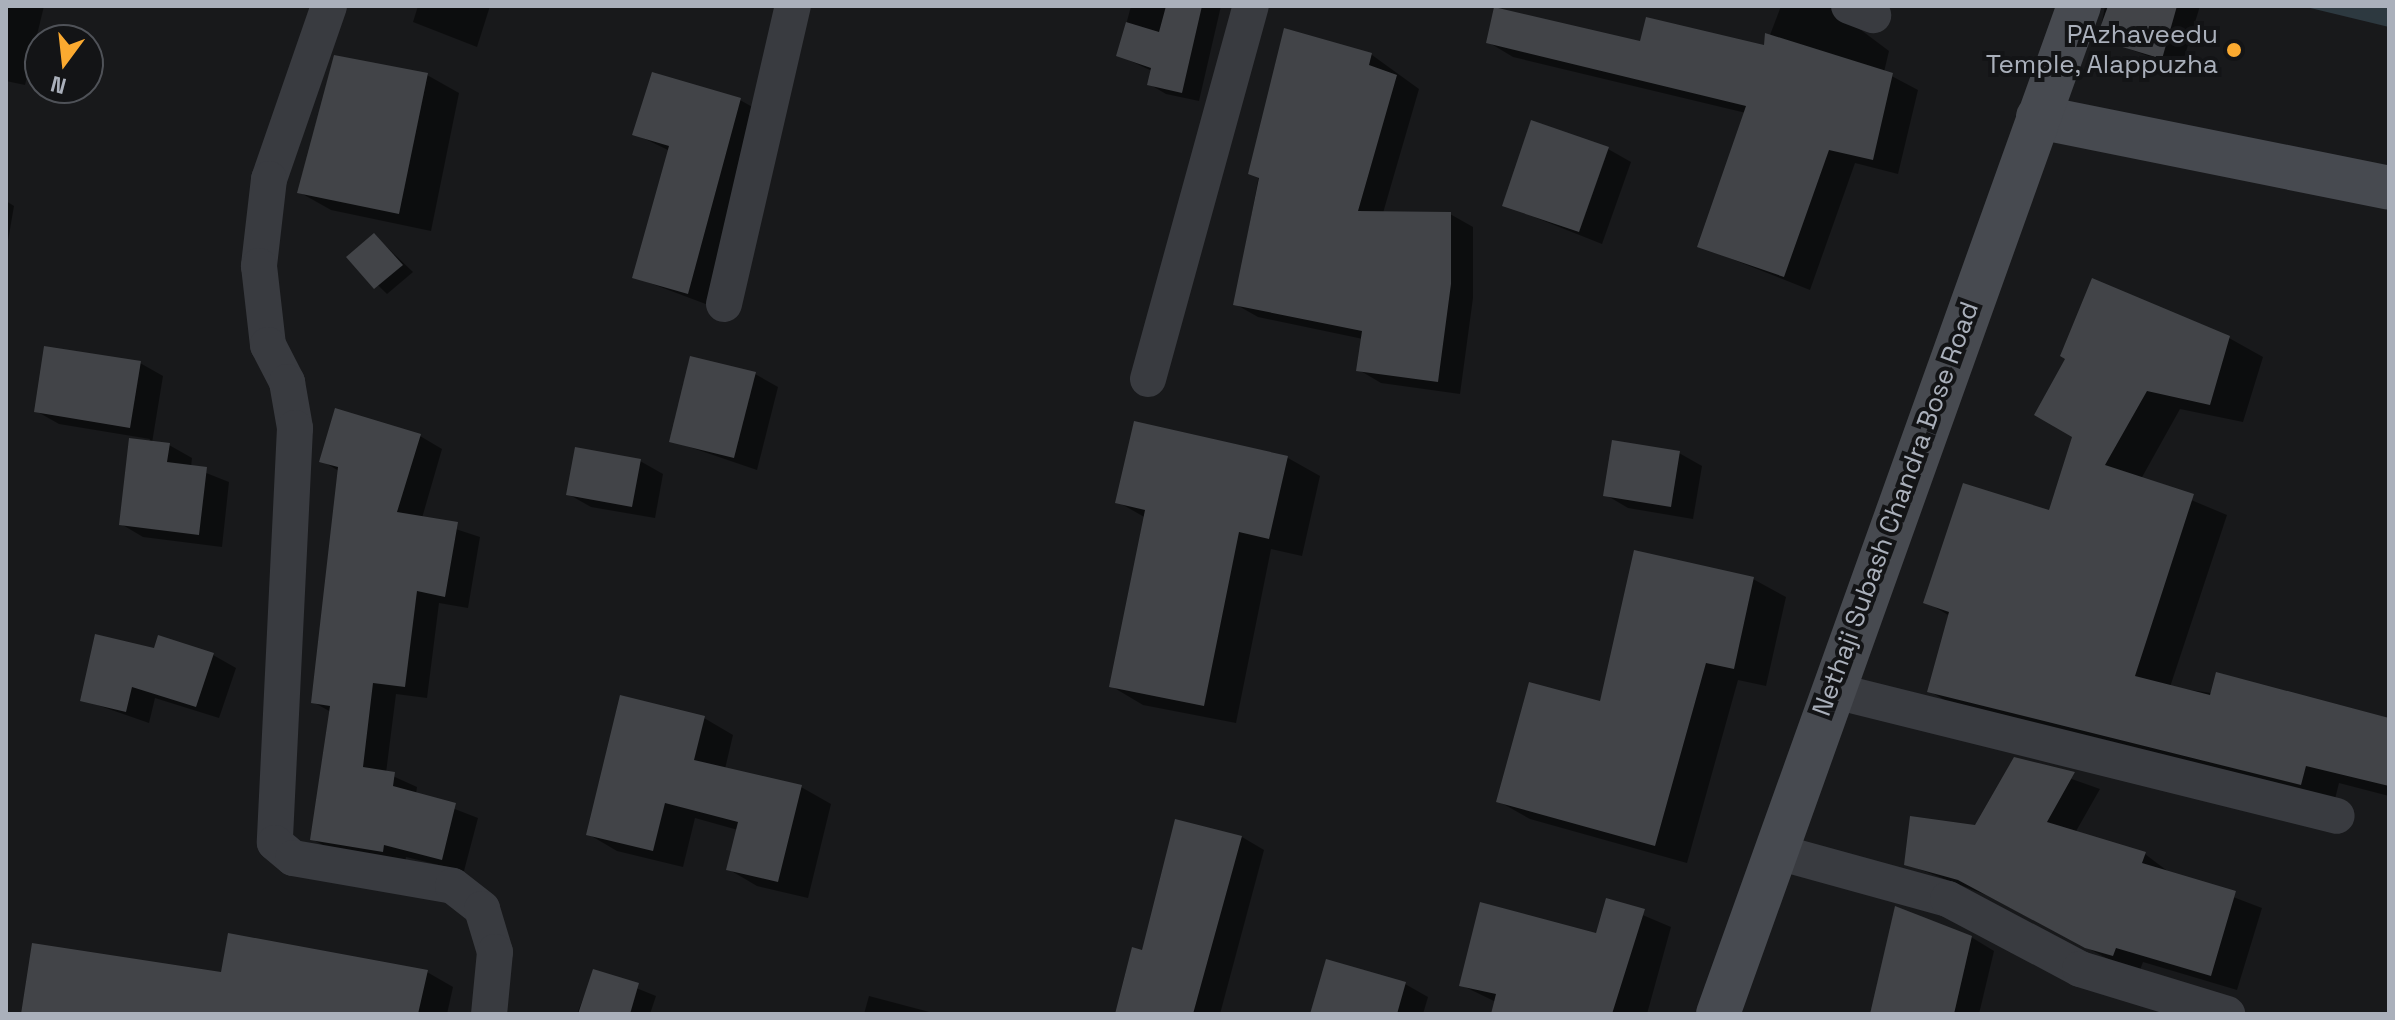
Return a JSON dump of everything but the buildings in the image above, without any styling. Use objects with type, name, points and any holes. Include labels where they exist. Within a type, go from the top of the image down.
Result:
[{"type":"main road","name":"Nethaji Subash Chandra Bose Road","points":[[1718,1014],[1831,690],[2079,6]]},
{"type":"main road","points":[[2038,117],[2389,188]]},
{"type":"street","points":[[329,6],[269,179],[259,266],[268,345],[287,382],[295,428],[275,843],[293,858],[453,886],[482,909],[495,952],[489,1014]]},
{"type":"street","points":[[724,304],[793,6]]},
{"type":"street","points":[[1148,379],[1251,6]]},
{"type":"street","points":[[1831,690],[2337,816]]},
{"type":"street","points":[[1774,851],[1948,899],[2080,969],[2227,1014]]},
{"type":"shaded area","points":[[2302,6],[2389,6],[2389,27]]},
{"type":"place","name":"PAzhaveedu Temple, Alappuzha","points":[[2234,50]]}]
